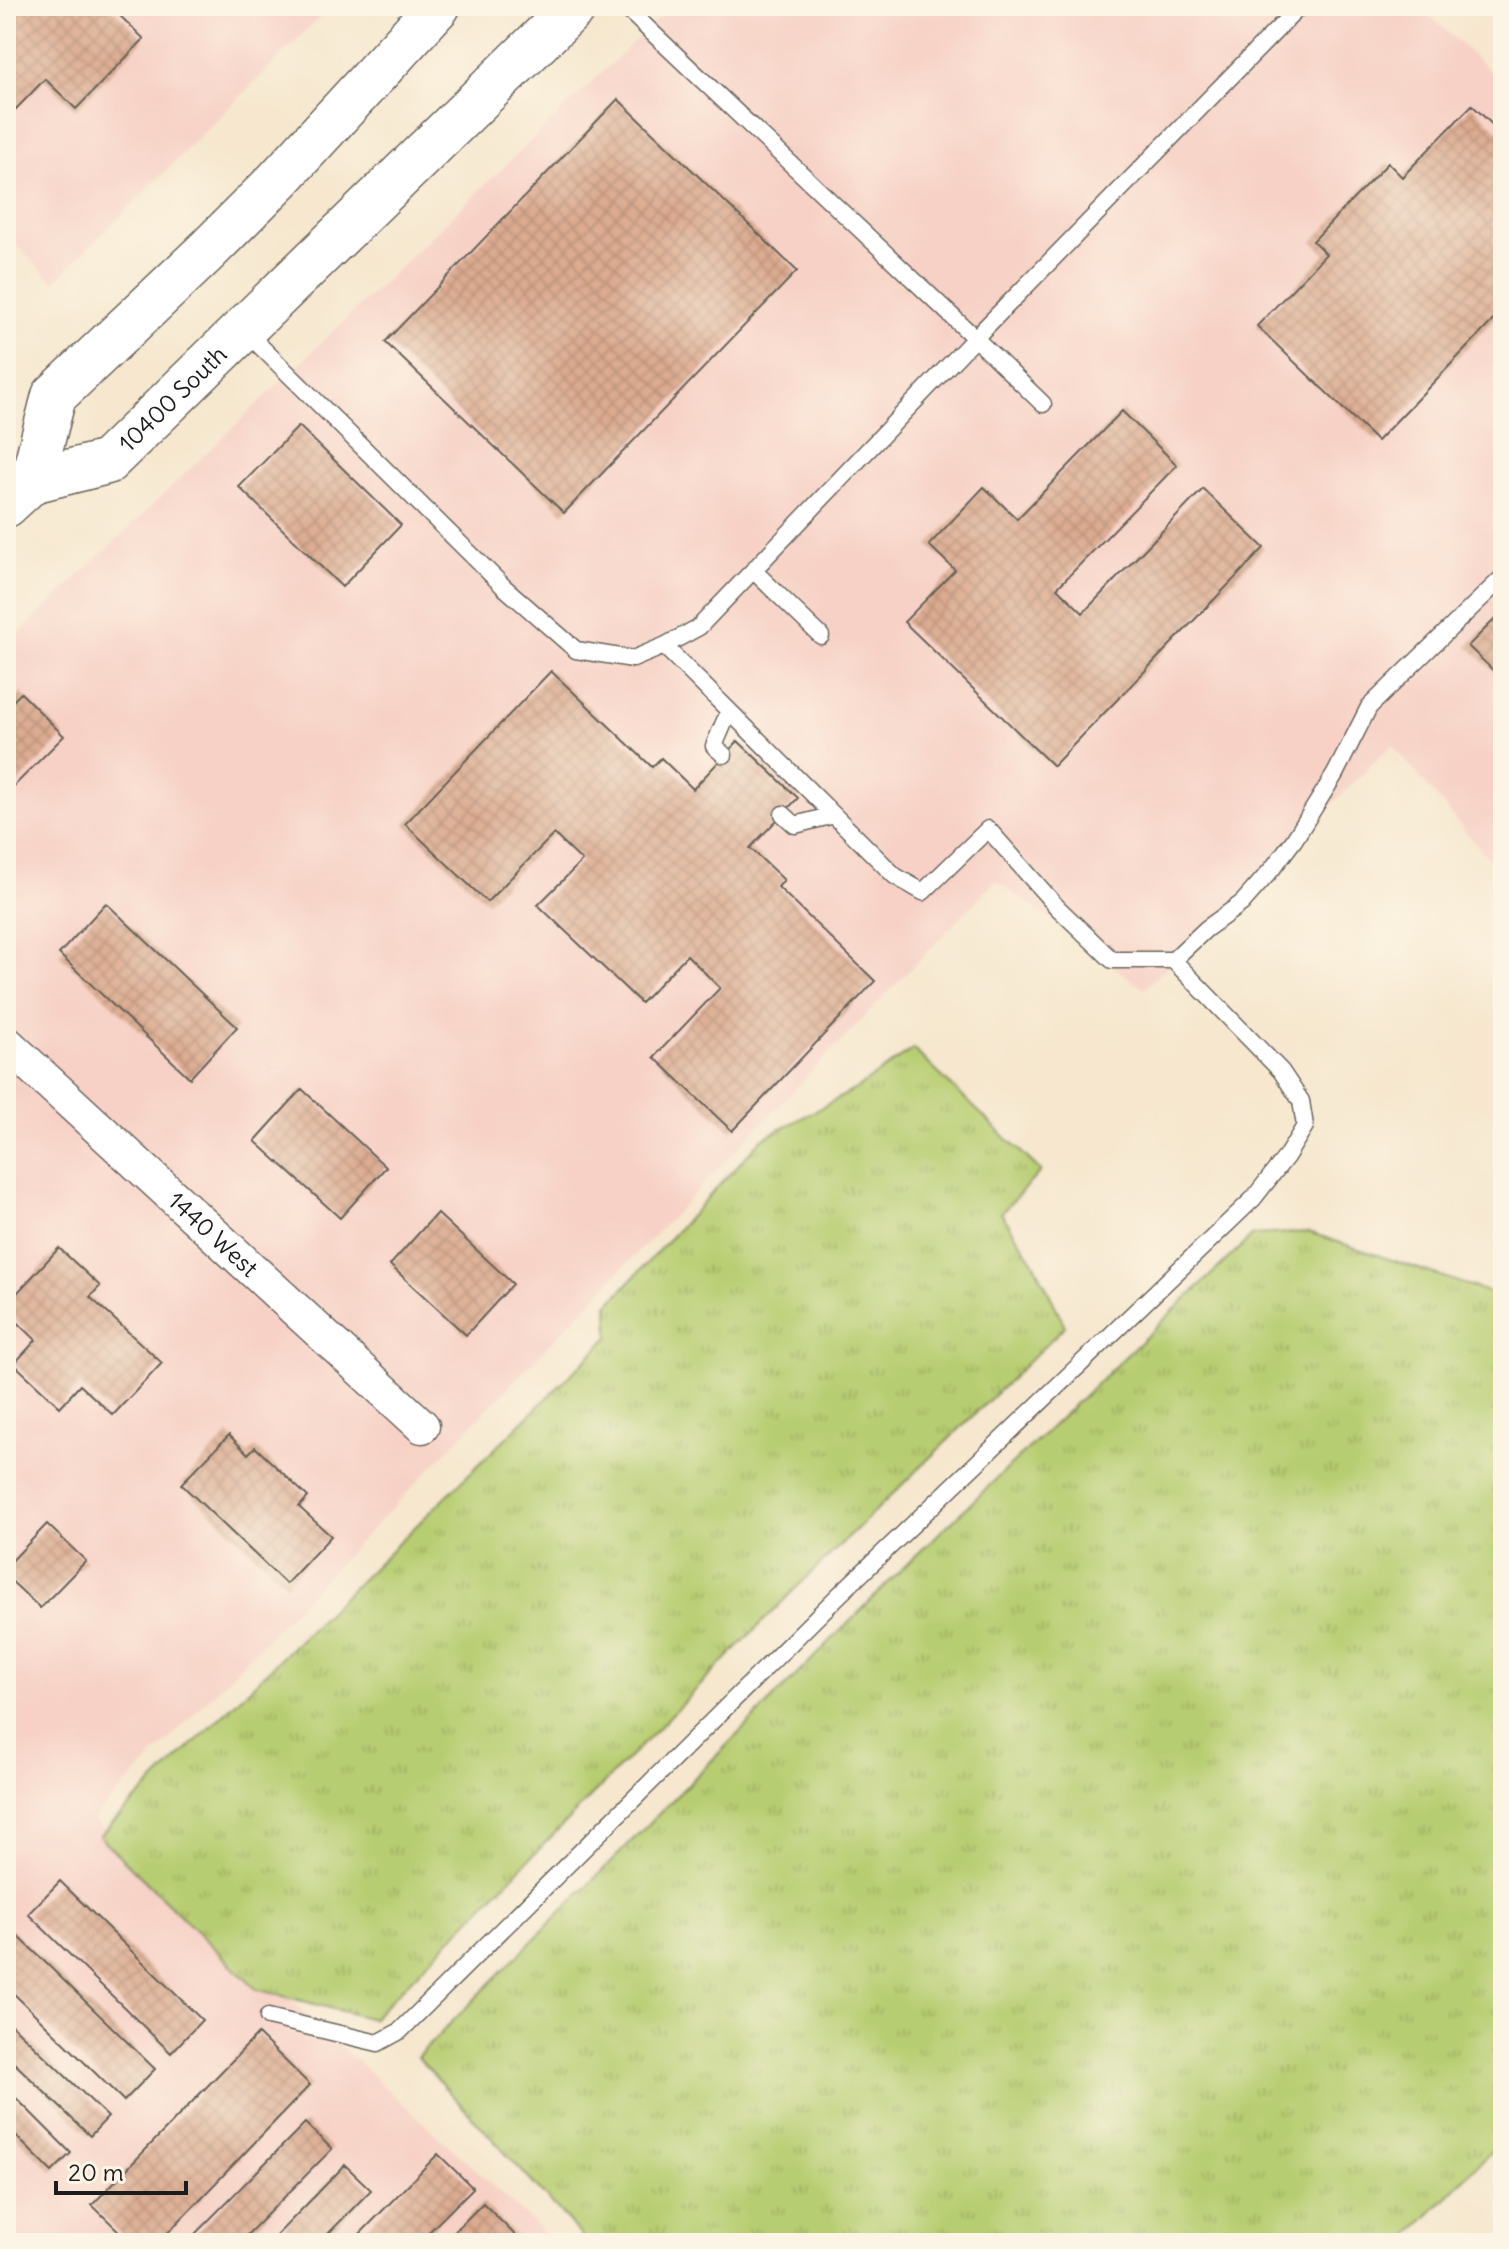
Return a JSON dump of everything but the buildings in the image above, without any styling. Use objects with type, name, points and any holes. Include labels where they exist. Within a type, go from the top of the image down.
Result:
[{"type":"main road","name":"10400 South","points":[[19,493],[54,396],[268,190],[350,105],[438,6]]},
{"type":"main road","name":"10400 South","points":[[19,493],[107,462],[575,6]]},
{"type":"street","name":"1440 West","points":[[6,1043],[422,1426]]},
{"type":"lane","points":[[624,6],[1043,404]]},
{"type":"lane","points":[[242,328],[505,588],[576,650],[633,659],[699,627],[975,338],[1300,6]]},
{"type":"lane","points":[[754,571],[821,636]]},
{"type":"lane","points":[[664,646],[895,876],[923,892],[988,829],[1057,907],[1112,960],[1173,960],[1206,929],[1242,903],[1272,869],[1335,774],[1369,707],[1503,577]]},
{"type":"lane","points":[[724,755],[714,746],[729,711]]},
{"type":"lane","points":[[783,814],[795,825],[834,815]]},
{"type":"lane","points":[[268,2017],[378,2043],[400,2031],[839,1595],[1253,1199],[1286,1157],[1305,1126],[1301,1101],[1281,1071],[1173,960]]},
{"type":"shaded area","points":[[6,6],[331,6],[54,282],[6,235]]},
{"type":"shaded area","points":[[671,6],[1419,6],[1503,83],[1503,876],[1392,745],[1144,989],[996,880],[93,1819],[555,2243],[6,2243],[6,646]]},
{"type":"green space","points":[[913,1049],[1041,1171],[1001,1213],[1034,1262],[1065,1326],[796,1588],[372,2019],[256,1989],[99,1836],[609,1337],[608,1305],[762,1139],[856,1089]]},
{"type":"green space","points":[[1308,1232],[1503,1297],[1503,2139],[1402,2243],[588,2243],[417,2057],[910,1561],[1253,1235]]}]
